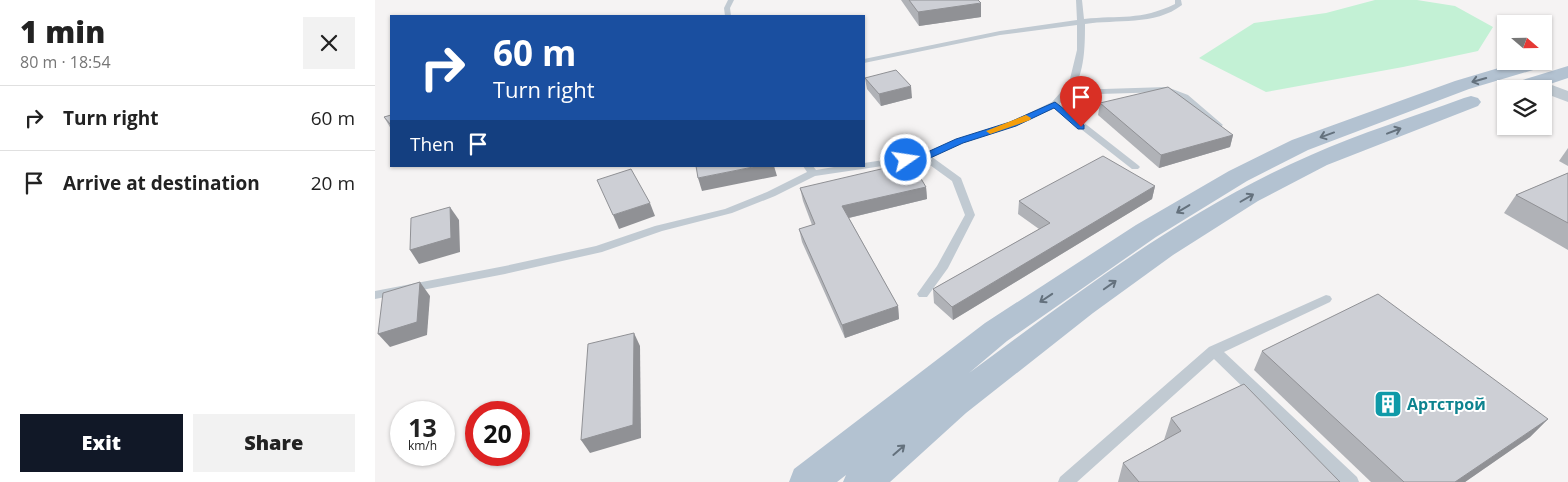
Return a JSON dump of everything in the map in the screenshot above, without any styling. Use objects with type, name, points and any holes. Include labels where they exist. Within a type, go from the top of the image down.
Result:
[{"type":"main road","points":[[1553,62],[1568,54]]},
{"type":"main road","points":[[808,482],[996,332],[1146,231],[1238,176],[1300,145],[1462,85],[1531,70]]},
{"type":"main road","points":[[1525,80],[1537,70]]},
{"type":"main road","points":[[1553,70],[1568,72]]},
{"type":"main road","points":[[863,482],[954,403],[1082,304],[1163,248],[1249,196],[1319,160],[1497,94]]},
{"type":"street","points":[[1542,70],[1568,97]]},
{"type":"lane","points":[[728,15],[727,8],[731,0]]},
{"type":"lane","points":[[865,166],[925,156],[960,141],[1013,124],[1055,104],[1073,84],[1081,50],[1079,0]]},
{"type":"lane","points":[[865,61],[1000,33],[1090,20],[1127,20],[1164,12],[1179,5],[1178,0]]},
{"type":"lane","points":[[1065,92],[1167,89],[1185,97],[1225,130]]},
{"type":"lane","points":[[1055,104],[1135,168]]},
{"type":"lane","points":[[923,294],[941,268],[970,215],[957,180],[925,156]]},
{"type":"lane","points":[[375,295],[409,286],[505,270],[598,249],[659,228],[728,211],[771,194],[811,170],[850,167]]},
{"type":"lane","points":[[1066,482],[1214,351],[1326,299]]},
{"type":"lane","points":[[1214,351],[1351,482]]},
{"type":"green space","points":[[1375,0],[1417,0],[1455,6],[1493,27],[1478,51],[1266,92],[1199,58],[1254,23],[1326,13]]},
{"type":"building","points":[[909,0],[978,0],[981,3],[918,12]]},
{"type":"building","points":[[896,70],[911,86],[879,94],[865,78]]},
{"type":"building","points":[[1168,87],[1233,135],[1161,155],[1100,103]]},
{"type":"building","points":[[390,115],[390,124],[384,117]]},
{"type":"building","points":[[1103,156],[1155,186],[952,307],[933,289],[1050,223],[1019,201]]},
{"type":"building","points":[[911,162],[926,187],[842,206],[898,306],[842,325],[799,229],[815,224],[800,188]]},
{"type":"building","points":[[696,167],[753,167],[698,178]]},
{"type":"building","points":[[631,169],[650,203],[613,215],[597,180]]},
{"type":"building","points":[[1568,173],[1568,223],[1516,195]]},
{"type":"building","points":[[450,207],[451,238],[410,250],[411,218]]},
{"type":"building","points":[[420,282],[417,322],[378,334],[383,293]]},
{"type":"building","name":"Артстрой","points":[[1378,294],[1548,419],[1455,482],[1404,482],[1262,351]]},
{"type":"building","points":[[634,333],[633,425],[581,440],[588,344]]},
{"type":"building","points":[[1244,384],[1340,482],[1139,482],[1123,463],[1181,431],[1171,418]]},
{"type":"slow traffic","points":[[990,131],[1026,118]]},
{"type":"place","name":"Артстрой","points":[[1388,404]]},
{"type":"route","points":[[906,160],[925,156],[960,141],[1013,124],[1055,104],[1081,127]]}]
